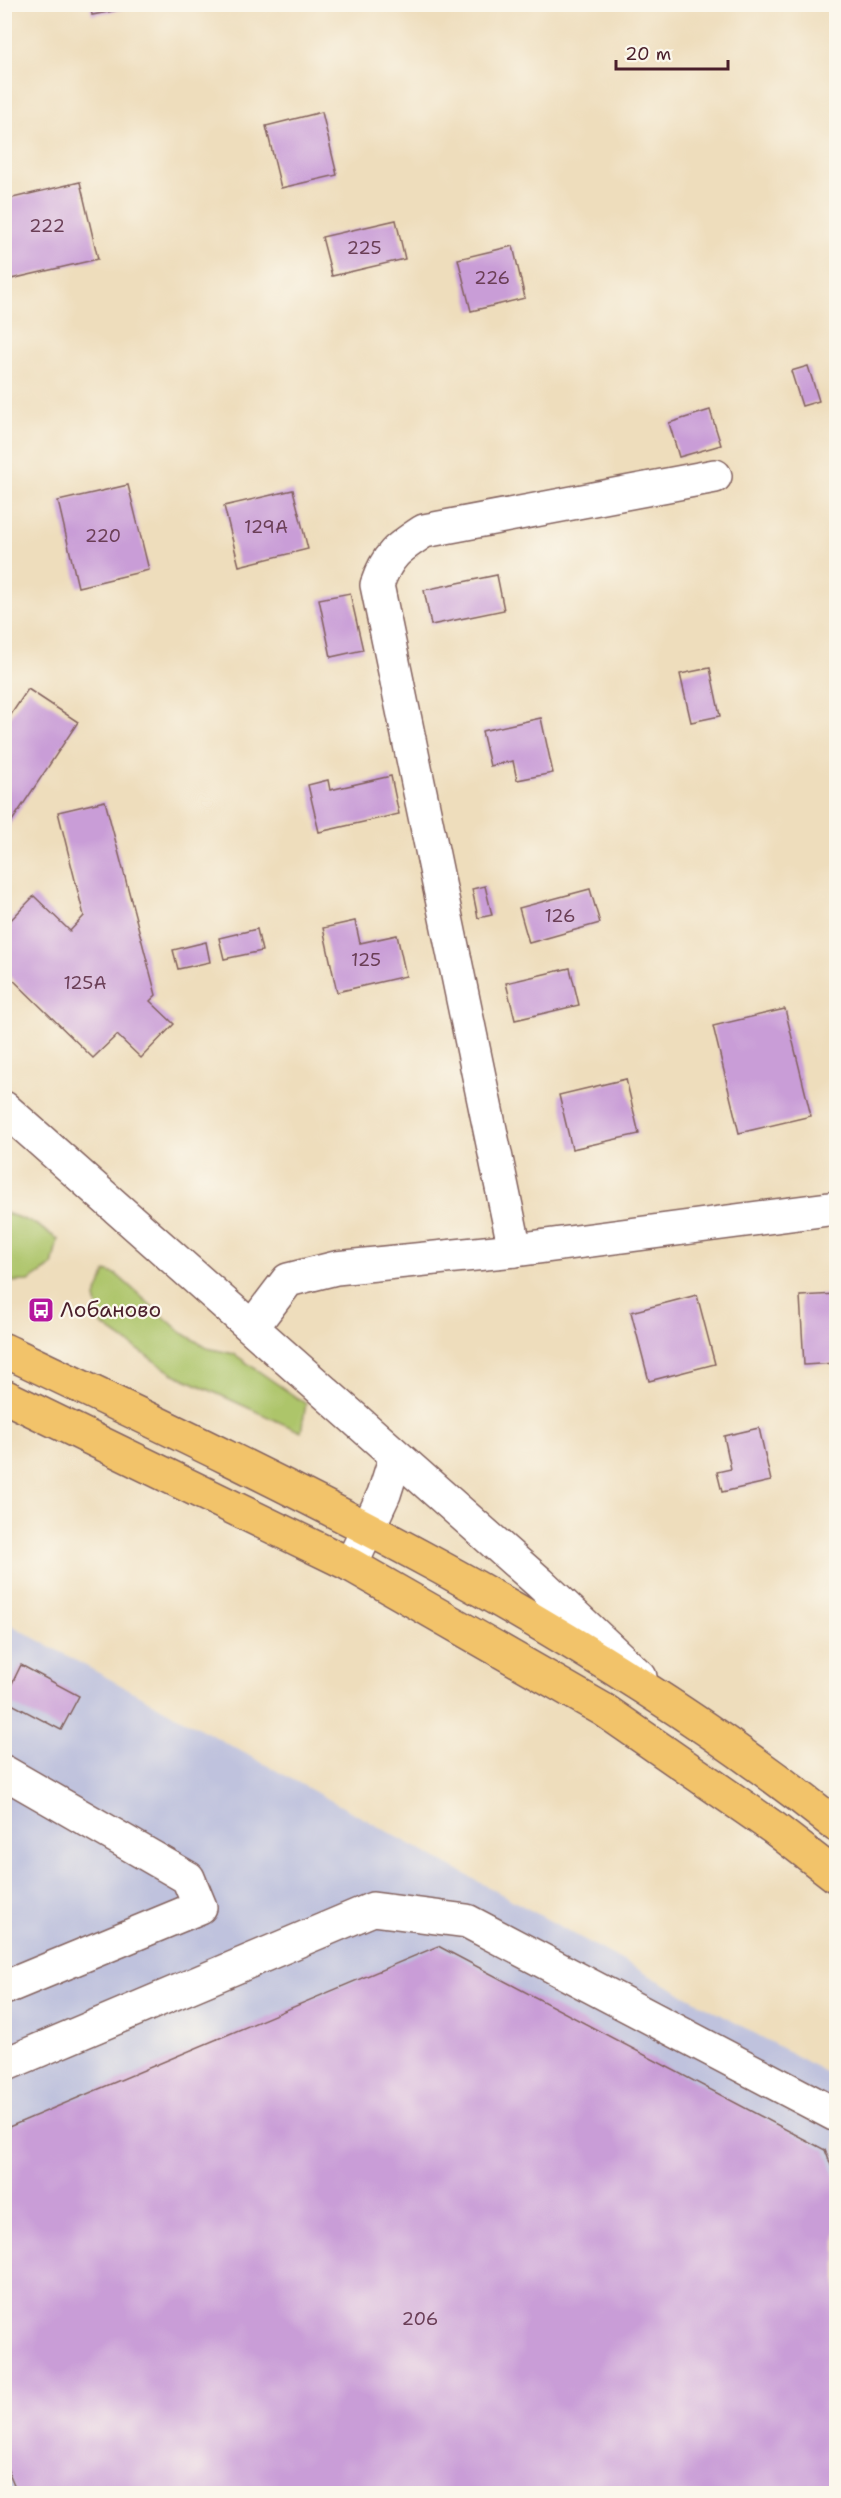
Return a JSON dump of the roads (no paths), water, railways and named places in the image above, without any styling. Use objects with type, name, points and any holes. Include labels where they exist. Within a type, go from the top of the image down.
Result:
[{"type":"main road","points":[[4,1350],[369,1530],[590,1653],[774,1775],[837,1825]]},
{"type":"main road","points":[[8,1405],[351,1565],[604,1710],[774,1828],[837,1876]]},
{"type":"street","points":[[515,1250],[377,585],[384,565],[397,548],[424,531],[715,476]]},
{"type":"street","points":[[4,1108],[253,1326],[540,1583],[674,1709]]},
{"type":"street","points":[[253,1326],[288,1280],[336,1268],[515,1250],[837,1208]]},
{"type":"street","points":[[351,1565],[384,1494],[396,1456]]},
{"type":"street","points":[[4,1772],[188,1878],[200,1907],[4,1988]]},
{"type":"street","points":[[4,2065],[373,1909],[467,1921],[837,2115]]},
{"type":"place","name":"Лобаново","points":[[41,1310]]}]
